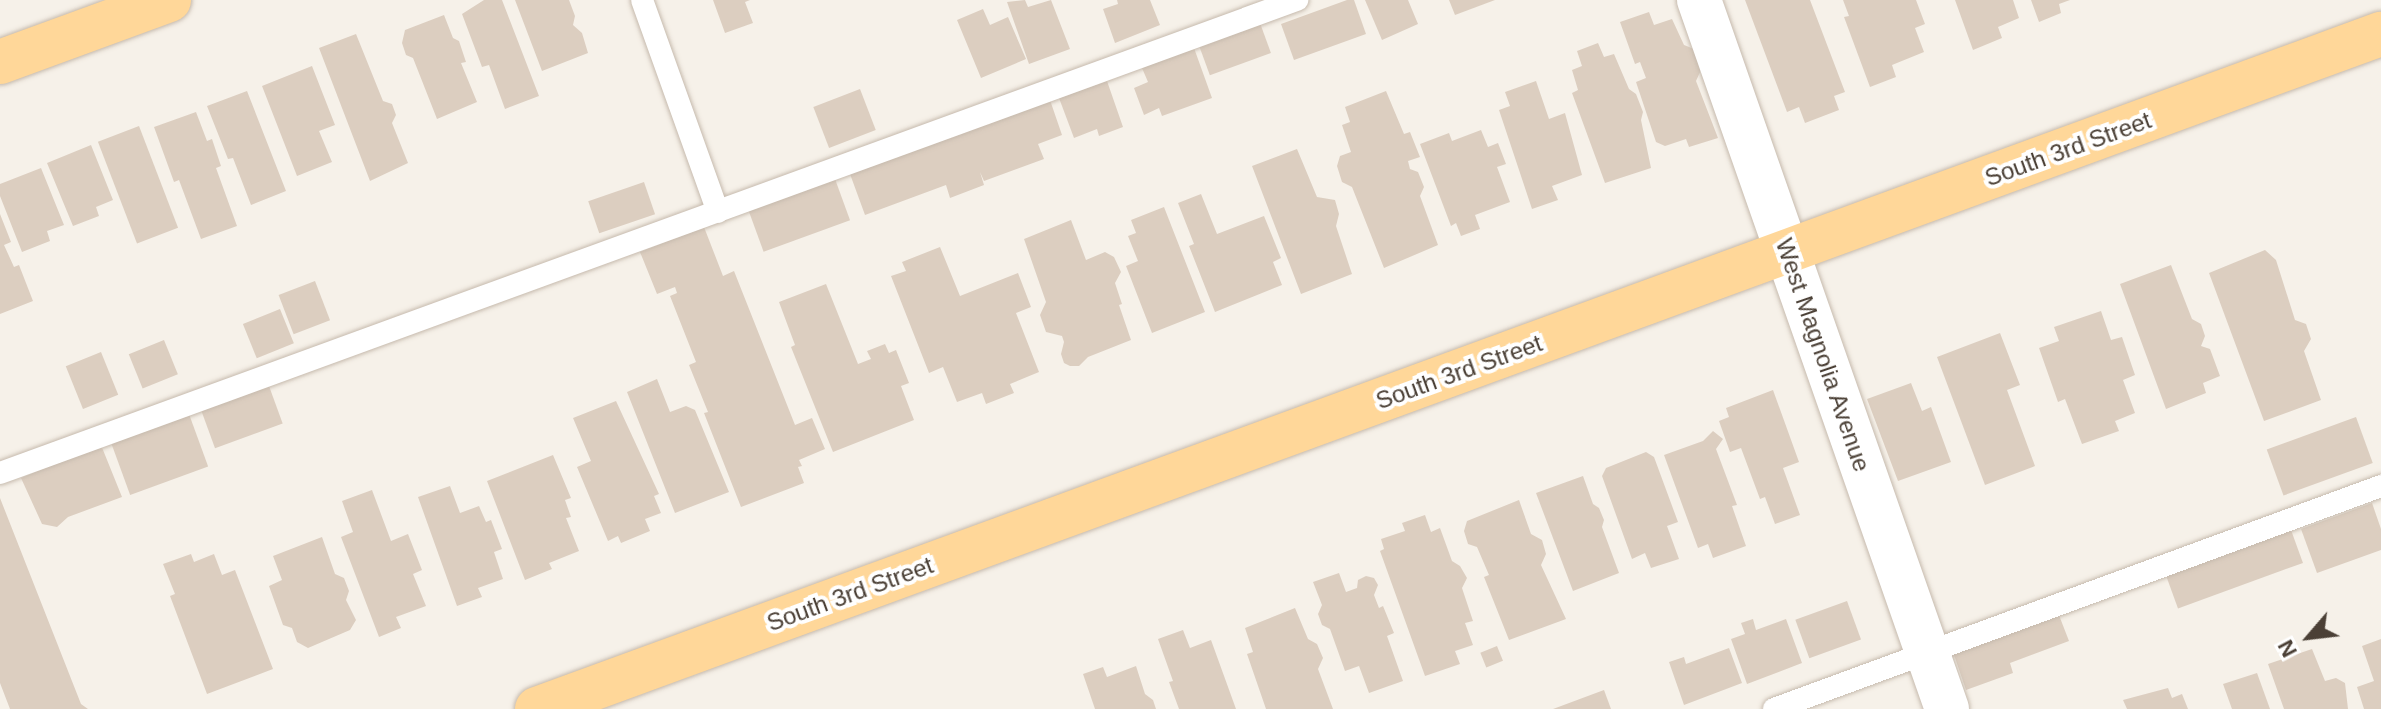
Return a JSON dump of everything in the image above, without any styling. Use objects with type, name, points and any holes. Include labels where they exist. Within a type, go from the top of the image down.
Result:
[{"type":"main road","points":[[0,62],[169,0]]},
{"type":"main road","name":"South 3rd Street","points":[[537,709],[2381,34]]},
{"type":"street","name":"West Magnolia Avenue","points":[[1699,0],[1947,709]]},
{"type":"lane","points":[[642,0],[718,212]]},
{"type":"lane","points":[[0,473],[1297,0]]},
{"type":"lane","points":[[1774,709],[2381,486]]},
{"type":"building","points":[[484,0],[502,0],[539,96],[505,109],[489,65],[482,67],[462,14]]},
{"type":"building","points":[[515,0],[569,0],[575,16],[573,25],[582,33],[588,53],[542,71]]},
{"type":"building","points":[[713,0],[750,0],[745,2],[753,23],[725,33]]},
{"type":"building","points":[[1025,0],[1028,7],[1051,0],[1070,49],[1029,64],[1007,2]]},
{"type":"building","points":[[1117,0],[1150,0],[1160,25],[1115,43],[1103,9],[1118,4]]},
{"type":"building","points":[[1354,0],[1366,34],[1294,60],[1281,24]]},
{"type":"building","points":[[1365,0],[1408,0],[1418,24],[1382,40]]},
{"type":"building","points":[[1449,0],[1495,0],[1455,15]]},
{"type":"building","points":[[1745,0],[1810,0],[1845,92],[1834,96],[1839,110],[1805,123],[1799,107],[1787,112]]},
{"type":"building","points":[[1843,0],[1916,0],[1925,24],[1915,28],[1924,52],[1892,65],[1896,77],[1870,87],[1844,17],[1849,16]]},
{"type":"building","points":[[1955,0],[2013,0],[2019,18],[1998,27],[2002,38],[1973,50]]},
{"type":"building","points":[[2031,0],[2070,0],[2059,4],[2061,13],[2039,22]]},
{"type":"building","points":[[983,9],[990,25],[1008,17],[1026,59],[981,78],[957,20]]},
{"type":"building","points":[[1649,12],[1654,25],[1672,19],[1684,45],[1694,49],[1701,70],[1696,81],[1718,138],[1689,147],[1686,139],[1665,146],[1656,142],[1636,82],[1646,78],[1640,62],[1635,64],[1620,22]]},
{"type":"building","points":[[444,15],[453,38],[459,41],[466,62],[461,63],[477,102],[437,119],[413,58],[406,55],[402,43],[405,30]]},
{"type":"building","points":[[1260,23],[1271,53],[1210,75],[1199,45]]},
{"type":"building","points":[[356,34],[383,101],[392,104],[396,115],[392,123],[408,163],[370,181],[319,48]]},
{"type":"building","points":[[1598,43],[1604,57],[1614,54],[1629,89],[1636,94],[1643,112],[1641,120],[1651,168],[1605,183],[1572,93],[1578,90],[1572,70],[1582,66],[1577,51]]},
{"type":"building","points":[[1194,48],[1212,98],[1162,116],[1159,108],[1144,115],[1134,88],[1148,82],[1142,68]]},
{"type":"building","points":[[312,66],[335,125],[319,131],[332,162],[297,176],[262,86]]},
{"type":"building","points":[[1107,81],[1123,127],[1099,136],[1097,129],[1074,138],[1059,98]]},
{"type":"building","points":[[1536,81],[1549,119],[1565,113],[1582,175],[1552,186],[1558,200],[1532,209],[1499,110],[1510,106],[1505,92]]},
{"type":"building","points":[[860,89],[876,130],[829,148],[813,107]]},
{"type":"building","points":[[247,91],[286,191],[251,205],[233,158],[228,159],[207,106]]},
{"type":"building","points":[[1386,91],[1404,134],[1410,132],[1420,157],[1408,161],[1410,169],[1418,172],[1424,187],[1420,196],[1438,245],[1384,268],[1352,187],[1342,182],[1337,166],[1340,156],[1351,152],[1342,125],[1350,122],[1345,107]]},
{"type":"building","points":[[1050,100],[1062,135],[1038,144],[1044,159],[984,181],[980,172],[984,185],[950,198],[946,185],[865,215],[850,174]]},
{"type":"building","points":[[196,112],[207,141],[212,139],[221,166],[216,168],[237,226],[201,239],[179,180],[174,182],[154,127]]},
{"type":"building","points":[[139,126],[178,228],[137,244],[98,142]]},
{"type":"building","points":[[1481,130],[1488,147],[1498,143],[1506,164],[1497,167],[1510,202],[1475,215],[1480,229],[1461,236],[1456,223],[1451,226],[1420,144],[1449,133],[1452,141]]},
{"type":"building","points":[[91,145],[113,200],[96,207],[99,216],[73,226],[47,163]]},
{"type":"building","points":[[1297,149],[1317,197],[1335,200],[1339,214],[1336,226],[1352,274],[1301,294],[1252,166]]},
{"type":"building","points":[[41,168],[64,225],[47,231],[50,241],[22,252],[0,196],[0,184]]},
{"type":"building","points":[[835,179],[850,220],[764,252],[749,210]]},
{"type":"building","points":[[644,182],[655,214],[599,233],[588,201]]},
{"type":"building","points":[[1201,194],[1217,234],[1264,216],[1281,258],[1273,262],[1282,285],[1215,312],[1189,246],[1194,244],[1178,203]]},
{"type":"building","points":[[1164,207],[1205,312],[1152,333],[1126,266],[1138,261],[1128,236],[1136,233],[1131,220]]},
{"type":"building","points":[[0,214],[11,242],[4,245],[14,267],[19,265],[33,301],[0,314]]},
{"type":"building","points":[[1071,220],[1086,260],[1105,252],[1114,257],[1121,272],[1115,283],[1122,304],[1119,305],[1131,340],[1088,357],[1079,366],[1064,363],[1062,336],[1046,332],[1040,315],[1046,302],[1024,239]]},
{"type":"building","points":[[704,227],[723,276],[734,271],[795,425],[812,418],[825,449],[799,460],[802,466],[798,467],[804,483],[741,507],[704,413],[708,412],[689,365],[696,362],[670,296],[677,293],[675,287],[657,294],[640,252]]},
{"type":"building","points":[[940,247],[960,296],[1018,273],[1031,307],[1016,313],[1039,372],[1010,384],[1014,393],[986,404],[982,393],[957,402],[943,367],[929,373],[891,276],[906,271],[902,262]]},
{"type":"building","points":[[2265,250],[2276,260],[2295,320],[2306,324],[2311,339],[2304,351],[2321,400],[2264,421],[2209,273]]},
{"type":"building","points":[[2171,265],[2192,319],[2201,324],[2205,336],[2201,346],[2210,349],[2220,376],[2203,383],[2206,393],[2166,409],[2120,284]]},
{"type":"building","points":[[315,281],[330,320],[294,334],[279,295]]},
{"type":"building","points":[[826,284],[858,364],[871,359],[867,351],[885,344],[889,353],[896,350],[909,383],[901,386],[914,420],[833,452],[791,347],[795,345],[779,302]]},
{"type":"building","points":[[280,309],[294,343],[257,358],[243,324]]},
{"type":"building","points":[[2101,311],[2111,340],[2122,337],[2135,375],[2123,380],[2135,413],[2115,421],[2119,431],[2082,444],[2065,399],[2058,402],[2039,348],[2059,341],[2054,327]]},
{"type":"building","points":[[2000,333],[2020,385],[2007,390],[2035,466],[1985,485],[1937,357]]},
{"type":"building","points":[[164,340],[178,374],[143,389],[129,354]]},
{"type":"building","points":[[101,352],[118,395],[83,409],[66,366]]},
{"type":"building","points":[[657,379],[670,412],[686,406],[695,410],[729,492],[675,513],[627,392]]},
{"type":"building","points":[[1911,383],[1922,411],[1931,407],[1951,462],[1898,481],[1867,399]]},
{"type":"building","points":[[269,386],[283,424],[215,448],[201,411]]},
{"type":"building","points":[[1773,390],[1799,462],[1783,468],[1800,515],[1775,524],[1765,497],[1760,499],[1741,448],[1730,452],[1719,421],[1729,417],[1726,408]]},
{"type":"building","points":[[616,401],[659,494],[654,496],[661,513],[645,519],[650,531],[621,543],[618,536],[608,541],[577,467],[591,461],[573,418]]},
{"type":"building","points":[[189,414],[208,467],[130,495],[111,442]]},
{"type":"building","points":[[2356,417],[2373,463],[2283,496],[2267,449]]},
{"type":"building","points":[[1713,431],[1723,439],[1716,449],[1737,505],[1732,506],[1746,546],[1713,558],[1708,544],[1698,548],[1664,455],[1703,441]]},
{"type":"building","points":[[101,445],[122,497],[68,517],[57,527],[42,524],[21,478]]},
{"type":"building","points":[[1646,452],[1654,457],[1678,522],[1667,526],[1679,559],[1651,568],[1645,553],[1632,559],[1602,476],[1606,468]]},
{"type":"building","points":[[553,455],[571,498],[565,500],[571,517],[566,518],[579,551],[549,563],[552,569],[525,580],[487,481]]},
{"type":"building","points":[[1583,476],[1593,504],[1599,508],[1604,520],[1602,527],[1619,573],[1573,591],[1536,493]]},
{"type":"building","points":[[450,486],[460,513],[479,506],[486,522],[491,520],[502,549],[494,552],[503,579],[478,588],[482,597],[457,606],[418,497]]},
{"type":"building","points":[[372,490],[391,541],[408,534],[422,570],[413,574],[426,606],[396,617],[401,628],[379,637],[341,537],[353,532],[342,501]]},
{"type":"building","points":[[0,498],[81,704],[88,709],[10,709],[0,683]]},
{"type":"building","points":[[1519,500],[1531,534],[1542,540],[1546,554],[1541,565],[1566,619],[1509,640],[1484,577],[1489,575],[1477,547],[1468,544],[1464,531],[1467,521]]},
{"type":"building","points":[[2372,503],[2381,529],[2381,550],[2317,573],[2301,529]]},
{"type":"building","points":[[1425,515],[1431,532],[1440,528],[1452,561],[1460,566],[1467,578],[1462,588],[1473,621],[1465,623],[1473,645],[1455,651],[1460,664],[1425,676],[1380,551],[1384,549],[1381,539],[1405,531],[1402,523]]},
{"type":"building","points":[[2291,530],[2303,563],[2178,608],[2166,575]]},
{"type":"building","points":[[322,537],[335,574],[344,578],[349,591],[346,600],[356,620],[350,630],[308,648],[297,642],[292,628],[283,625],[269,586],[282,580],[273,556]]},
{"type":"building","points":[[191,554],[194,562],[214,554],[222,575],[235,570],[273,669],[207,694],[170,596],[175,594],[163,564]]},
{"type":"building","points":[[1339,573],[1346,592],[1357,588],[1358,580],[1366,576],[1374,578],[1378,585],[1374,595],[1379,608],[1383,606],[1394,633],[1387,636],[1403,681],[1369,693],[1359,666],[1345,671],[1330,629],[1322,625],[1318,614],[1322,605],[1313,582]]},
{"type":"building","points":[[1847,601],[1861,640],[1809,658],[1795,620]]},
{"type":"building","points":[[1295,608],[1308,639],[1317,644],[1323,658],[1318,669],[1333,709],[1266,709],[1247,654],[1253,652],[1245,628]]},
{"type":"building","points":[[2057,610],[2069,641],[2010,663],[2013,673],[1966,690],[1953,652]]},
{"type":"building","points":[[1753,619],[1756,630],[1786,619],[1802,663],[1747,684],[1731,639],[1745,634],[1741,623]]},
{"type":"building","points":[[1183,630],[1190,648],[1211,640],[1236,709],[1179,709],[1158,639]]},
{"type":"building","points":[[2381,639],[2381,709],[2364,709],[2357,687],[2374,681],[2362,646]]},
{"type":"building","points":[[1497,646],[1503,661],[1486,668],[1480,653]]},
{"type":"building","points":[[1729,648],[1742,683],[1684,705],[1669,662],[1684,657],[1686,664]]},
{"type":"building","points":[[2312,649],[2325,681],[2336,678],[2345,683],[2348,709],[2284,709],[2268,664]]},
{"type":"building","points":[[1136,666],[1145,694],[1153,700],[1156,709],[1095,709],[1083,674],[1103,667],[1107,677]]},
{"type":"building","points":[[2257,673],[2270,709],[2232,709],[2223,684]]},
{"type":"building","points":[[2168,688],[2172,698],[2182,694],[2188,709],[2127,709],[2123,700]]},
{"type":"building","points":[[1604,690],[1611,709],[1553,709]]}]
